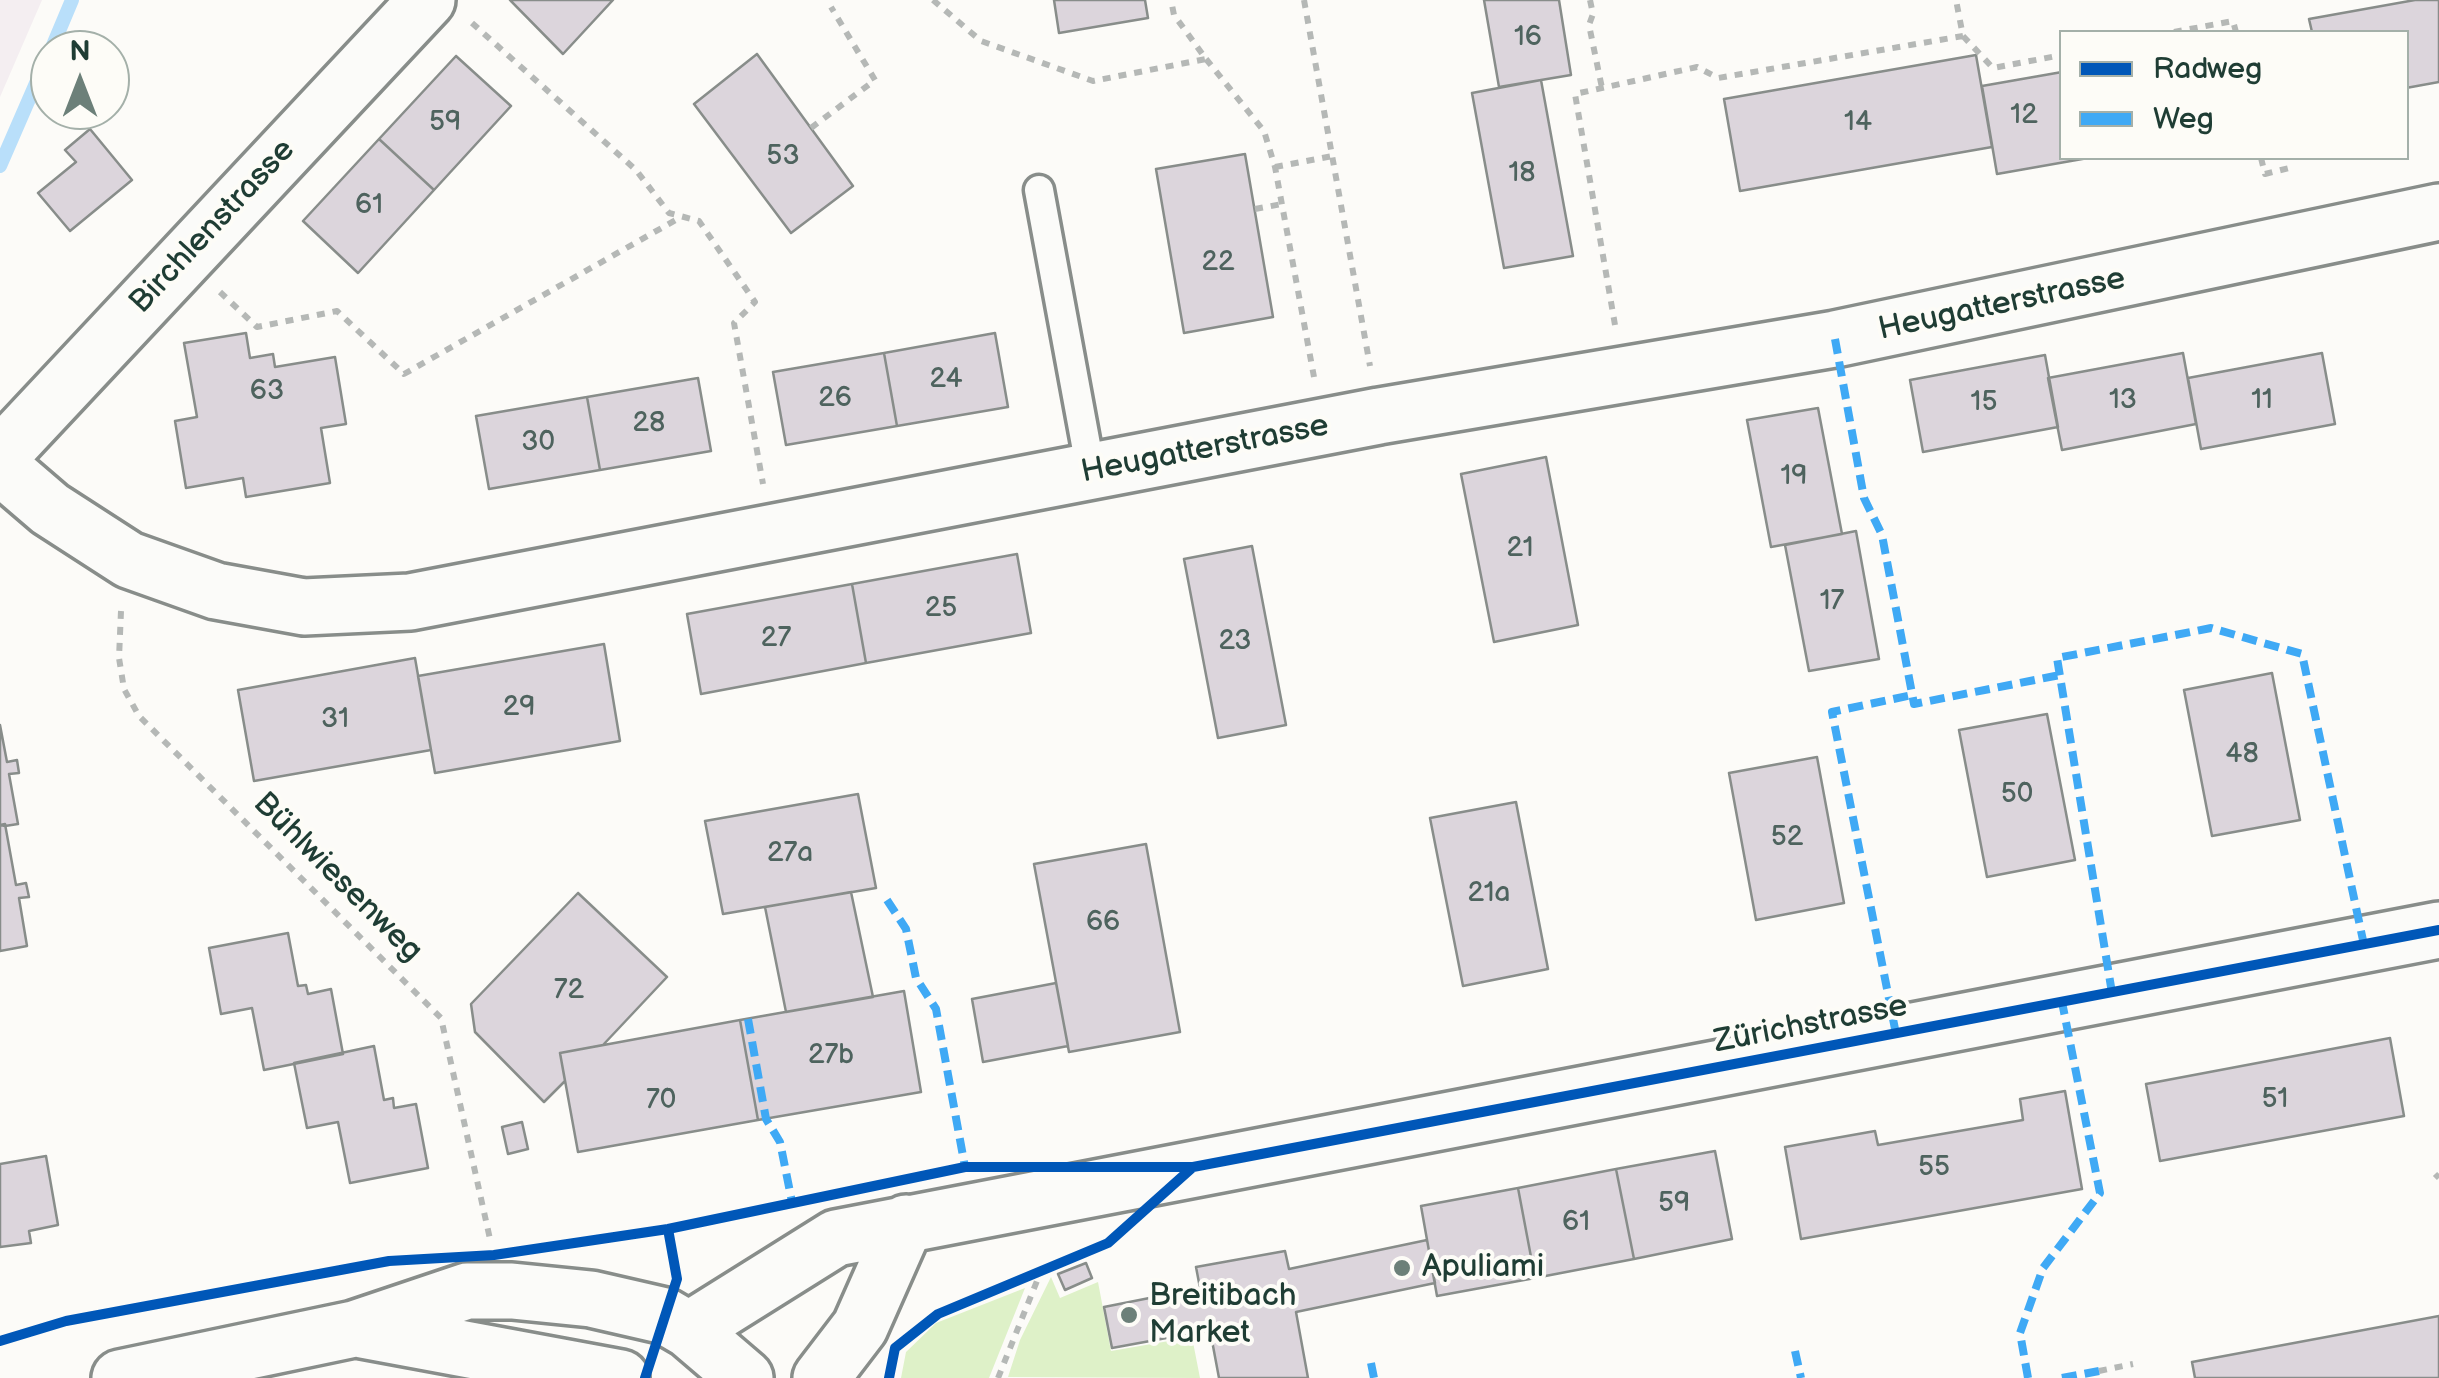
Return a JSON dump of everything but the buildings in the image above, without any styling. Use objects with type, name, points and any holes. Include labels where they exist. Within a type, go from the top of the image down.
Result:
[{"type":"street","name":"Birchlenstrasse","points":[[0,456],[183,258],[444,6]]},
{"type":"street","name":"Heugatterstrasse","points":[[0,466],[50,509],[130,560],[216,590],[304,608],[410,602],[1380,416],[1835,339],[2439,212]]},
{"type":"street","name":"Zürichstrasse","points":[[689,1330],[836,1238],[2439,930]]},
{"type":"street","points":[[821,1378],[860,1327],[906,1224]]},
{"type":"street","points":[[120,1378],[354,1329],[467,1291],[512,1290],[591,1299],[666,1316],[689,1330],[745,1378]]},
{"type":"street","points":[[354,1329],[621,1378]]},
{"type":"lane","points":[[1039,190],[1091,472]]},
{"type":"path","points":[[934,0],[981,41],[1094,81],[1206,59]]},
{"type":"path","points":[[1171,0],[1174,14],[1264,131],[1275,167],[1323,428]]},
{"type":"path","points":[[1304,0],[1380,416]]},
{"type":"path","points":[[1590,0],[1593,14],[1589,25],[1602,88]]},
{"type":"path","points":[[1956,0],[1962,36],[1993,68],[2059,56]]},
{"type":"path","points":[[444,6],[636,170],[669,214],[698,222],[755,302],[734,323],[772,535]]},
{"type":"path","points":[[811,128],[875,80],[832,6]]},
{"type":"path","points":[[2185,30],[2233,21],[2235,30]]},
{"type":"path","points":[[1624,375],[1575,94],[1697,67],[1718,78],[1962,36]]},
{"type":"path","points":[[1275,167],[1333,156]]},
{"type":"path","points":[[2262,160],[2265,174],[2289,168]]},
{"type":"path","points":[[1254,209],[1282,204]]},
{"type":"path","points":[[183,258],[257,327],[337,311],[404,374],[682,217]]},
{"type":"path","points":[[998,1378],[1042,1271]]},
{"type":"path","points":[[2099,1371],[2133,1364]]},
{"type":"shaded area","points":[[0,0],[42,0],[0,97]]},
{"type":"green space","points":[[1051,1277],[1060,1298],[1098,1282],[1111,1351],[1192,1337],[1200,1378],[1008,1377],[1020,1340]]},
{"type":"green space","points":[[1025,1288],[989,1378],[901,1378],[906,1352],[936,1323]]},
{"type":"waterway","points":[[59,30],[72,0]]},
{"type":"waterway","points":[[0,166],[30,97]]},
{"type":"marked path","points":[[1835,339],[1864,498],[1882,535],[1914,704],[2060,675]]},
{"type":"marked path","points":[[2112,993],[2057,658],[2211,628],[2302,654],[2364,945]]},
{"type":"marked path","points":[[1896,1034],[1832,712],[1912,695]]},
{"type":"marked path","points":[[887,900],[906,929],[916,978],[936,1009],[965,1167]]},
{"type":"marked path","points":[[2028,1378],[2020,1333],[2043,1268],[2100,1193],[2062,1002]]},
{"type":"marked path","points":[[748,1019],[766,1119],[780,1142],[792,1202]]},
{"type":"marked path","points":[[1795,1351],[1801,1378]]},
{"type":"marked path","points":[[1371,1363],[1374,1378]]},
{"type":"marked path","points":[[2062,1378],[2099,1371]]},
{"type":"cycle path","points":[[0,1341],[66,1321],[389,1261],[494,1255],[668,1229],[965,1167],[1193,1167],[2439,930]]},
{"type":"cycle path","points":[[889,1378],[895,1348],[938,1314],[1108,1243],[1193,1167]]},
{"type":"cycle path","points":[[645,1378],[677,1279],[668,1229]]},
{"type":"place","name":"Apuliami","points":[[1402,1268]]},
{"type":"place","name":"Breitibach Market","points":[[1129,1315]]}]
